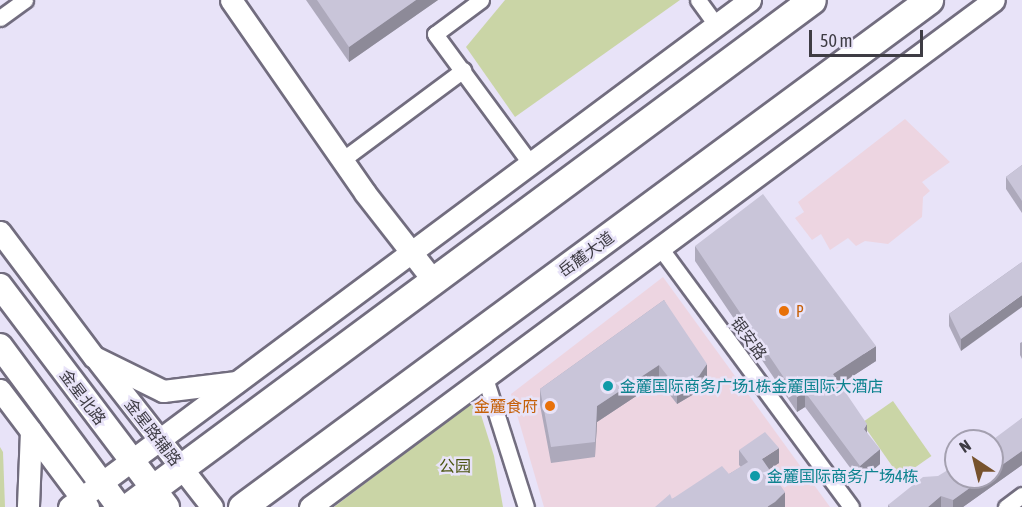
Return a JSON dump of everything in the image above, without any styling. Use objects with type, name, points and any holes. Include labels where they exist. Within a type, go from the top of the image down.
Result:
[{"type":"highway","points":[[128,507],[160,498],[182,468],[812,0]]},
{"type":"highway","name":"岳麓大道","points":[[242,507],[929,0]]},
{"type":"main road","name":"金星北路","points":[[0,286],[160,498]]},
{"type":"main road","points":[[0,346],[119,507]]},
{"type":"street","points":[[0,18],[25,0]]},
{"type":"street","points":[[231,0],[342,160],[434,280]]},
{"type":"street","points":[[481,0],[435,34],[530,163]]},
{"type":"street","points":[[698,0],[716,25]]},
{"type":"street","points":[[0,390],[31,431],[80,504],[160,439],[750,0]]},
{"type":"street","points":[[309,507],[661,249],[994,0]]},
{"type":"street","points":[[342,160],[463,70]]},
{"type":"street","name":"金星路辅路","points":[[0,231],[94,357],[212,507]]},
{"type":"street","name":"银安路","points":[[661,249],[851,507]]},
{"type":"street","points":[[94,357],[163,391],[236,382]]},
{"type":"street","points":[[485,378],[526,507]]},
{"type":"street","points":[[28,507],[31,431]]},
{"type":"street","points":[[1006,507],[1022,495]]},
{"type":"shaded area","points":[[905,119],[950,162],[922,182],[930,191],[923,197],[922,217],[888,244],[865,241],[856,246],[848,238],[830,250],[821,234],[812,240],[795,218],[804,212],[798,202]]},
{"type":"shaded area","points":[[663,277],[830,507],[544,507],[511,394]]},
{"type":"green space","points":[[505,0],[680,0],[515,117],[466,47]]},
{"type":"green space","name":"公园","points":[[476,399],[494,456],[503,507],[334,507]]},
{"type":"green space","points":[[893,401],[931,456],[900,478],[862,423]]},
{"type":"green space","points":[[0,447],[3,452],[5,507],[0,507]]},
{"type":"building","points":[[317,0],[416,0],[349,47]]},
{"type":"building","points":[[1022,165],[1022,201],[1006,177]]},
{"type":"building","name":"P","points":[[763,194],[876,346],[833,374],[867,424],[864,429],[880,449],[860,466],[805,392],[797,397],[695,246]]},
{"type":"building","points":[[1022,262],[1022,295],[961,339],[949,314]]},
{"type":"building","name":"金麓国际商务广场1栋金麓国际大酒店","points":[[664,300],[707,364],[699,376],[677,388],[659,365],[597,406],[595,442],[551,447],[540,389]]},
{"type":"building","points":[[1022,418],[1022,451],[1004,464],[1004,431]]},
{"type":"building","points":[[765,432],[779,448],[762,459],[785,492],[775,502],[767,507],[655,507],[670,494],[672,499],[722,466],[729,474],[748,462],[739,450]]},
{"type":"building","points":[[944,472],[944,489],[968,489],[953,500],[941,496],[928,507],[890,507],[888,505],[923,477],[938,476]]},
{"type":"place","name":"P","points":[[784,311]]},
{"type":"place","name":"金麓国际商务广场1栋金麓国际大酒店","points":[[608,386]]},
{"type":"place","name":"金麓食府","points":[[550,406]]},
{"type":"place","name":"金麓国际商务广场4栋","points":[[755,476]]}]
